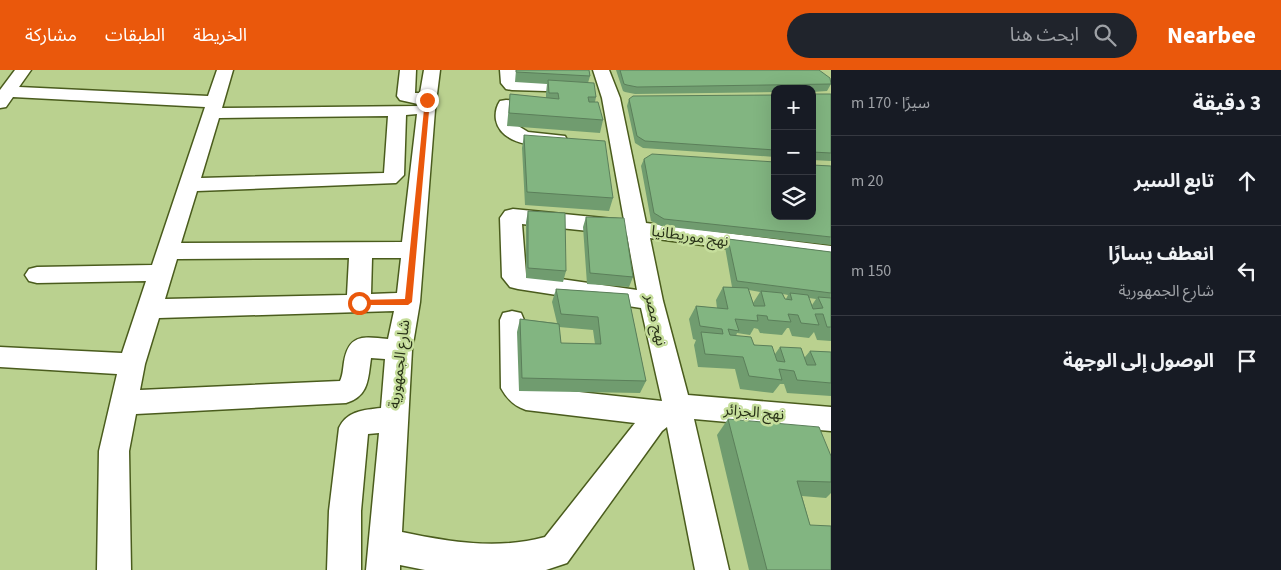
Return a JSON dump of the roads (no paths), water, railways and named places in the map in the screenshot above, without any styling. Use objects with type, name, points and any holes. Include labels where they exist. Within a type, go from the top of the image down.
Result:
[{"type":"street","points":[[4,98],[23,70]]},
{"type":"street","points":[[114,570],[114,452],[123,403],[132,364],[225,70]]},
{"type":"street","points":[[408,70],[406,96],[426,105]]},
{"type":"street","name":"شارع الجمهورية","points":[[384,558],[399,350],[408,302],[426,105],[432,70]]},
{"type":"street","points":[[508,70],[509,83],[512,85],[612,89]]},
{"type":"street","name":"نهج مصر","points":[[612,89],[670,410],[712,570]]},
{"type":"street","points":[[4,98],[214,107],[397,110],[426,105]]},
{"type":"street","points":[[542,106],[506,105],[504,124],[508,130],[525,138],[573,141]]},
{"type":"street","points":[[190,185],[389,179],[394,175],[397,110]]},
{"type":"street","name":"نهج موريطانيا","points":[[651,301],[523,283],[514,277],[510,218],[513,216],[638,229],[831,254]]},
{"type":"street","points":[[37,276],[165,262],[362,250],[412,250]]},
{"type":"street","points":[[359,303],[362,250]]},
{"type":"street","points":[[150,309],[408,302]]},
{"type":"street","name":"نهج الجزائر","points":[[512,320],[515,388],[519,394],[526,398],[670,410],[831,419]]},
{"type":"street","points":[[123,403],[346,392],[354,385],[359,351],[365,347],[399,350]]},
{"type":"street","points":[[0,357],[132,364]]},
{"type":"street","points":[[384,558],[482,567],[513,564],[540,558],[555,552],[652,422],[670,410]]},
{"type":"street","points":[[344,570],[346,511],[353,428],[362,422],[393,419]]}]
